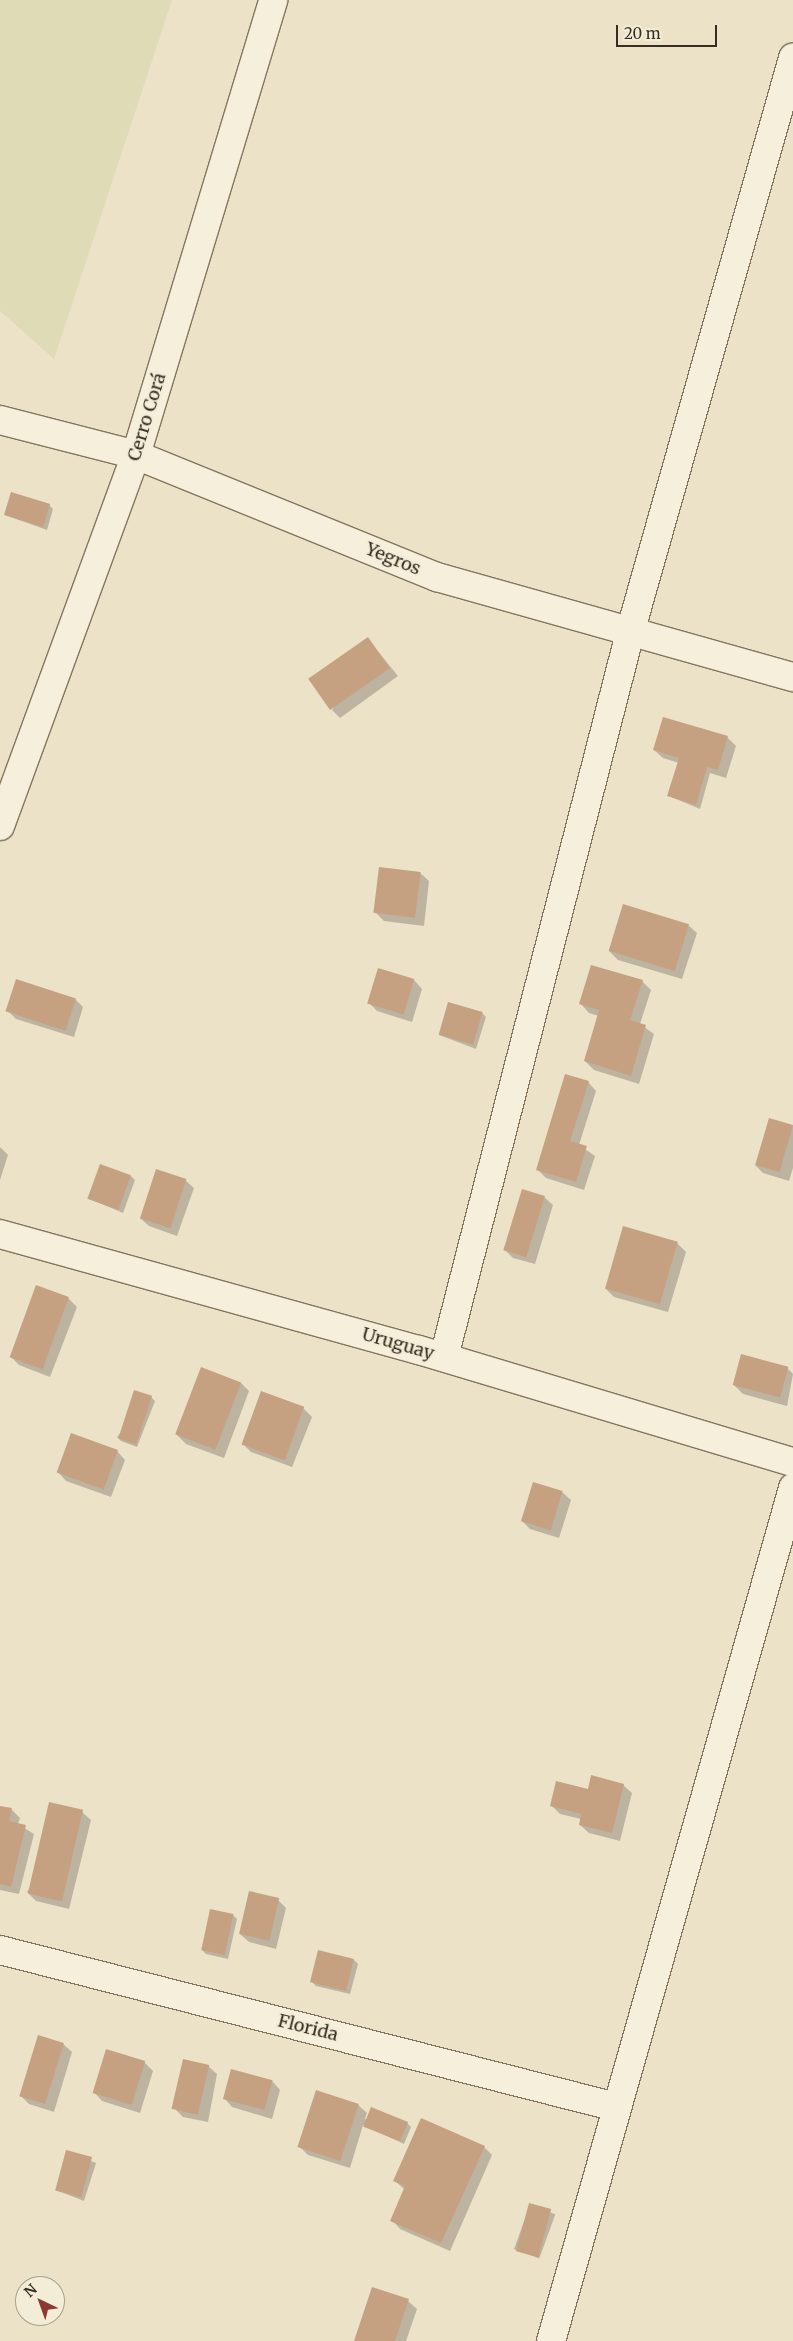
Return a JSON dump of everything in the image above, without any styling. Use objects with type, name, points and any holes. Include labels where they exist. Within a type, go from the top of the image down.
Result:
[{"type":"street","name":"Cerro Corá","points":[[0,826],[136,455],[273,0]]},
{"type":"street","points":[[444,1357],[631,629],[793,58]]},
{"type":"street","name":"Yegros","points":[[0,420],[136,455],[437,577],[631,629],[793,677]]},
{"type":"street","name":"Uruguay","points":[[0,1234],[444,1357],[793,1462]]},
{"type":"street","points":[[550,2341],[793,1488]]},
{"type":"street","name":"Florida","points":[[0,1950],[616,2106]]},
{"type":"shaded area","points":[[0,0],[172,0],[54,359],[0,311]]},
{"type":"building","points":[[11,492],[50,504],[43,527],[4,515]]},
{"type":"building","points":[[368,637],[390,668],[330,710],[308,679]]},
{"type":"building","points":[[663,717],[728,736],[718,770],[707,767],[696,805],[667,796],[679,758],[653,750]]},
{"type":"building","points":[[379,867],[421,872],[415,918],[373,913]]},
{"type":"building","points":[[623,904],[689,924],[675,971],[609,951]]},
{"type":"building","points":[[591,965],[643,980],[630,1020],[646,1025],[631,1076],[584,1061],[599,1010],[579,1004]]},
{"type":"building","points":[[378,968],[414,979],[404,1014],[367,1003]]},
{"type":"building","points":[[16,979],[76,998],[65,1031],[5,1011]]},
{"type":"building","points":[[448,1002],[483,1012],[473,1045],[439,1035]]},
{"type":"building","points":[[565,1074],[589,1081],[570,1141],[587,1146],[576,1182],[536,1170]]},
{"type":"building","points":[[769,1118],[793,1125],[780,1172],[755,1165]]},
{"type":"building","points":[[100,1164],[131,1175],[118,1210],[87,1199]]},
{"type":"building","points":[[156,1169],[186,1179],[170,1228],[140,1218]]},
{"type":"building","points":[[522,1189],[545,1196],[526,1257],[503,1250]]},
{"type":"building","points":[[623,1226],[678,1242],[660,1304],[605,1288]]},
{"type":"building","points":[[36,1285],[69,1297],[43,1369],[10,1357]]},
{"type":"building","points":[[741,1354],[788,1367],[780,1398],[733,1385]]},
{"type":"building","points":[[201,1367],[241,1382],[215,1450],[175,1434]]},
{"type":"building","points":[[134,1390],[152,1396],[136,1444],[118,1439]]},
{"type":"building","points":[[261,1391],[304,1407],[285,1460],[242,1445]]},
{"type":"building","points":[[71,1433],[118,1450],[104,1490],[57,1472]]},
{"type":"building","points":[[533,1482],[563,1491],[551,1530],[521,1521]]},
{"type":"building","points":[[591,1775],[624,1784],[612,1833],[579,1825],[581,1814],[550,1806],[556,1781],[588,1789]]},
{"type":"building","points":[[49,1802],[83,1810],[62,1901],[28,1894]]},
{"type":"building","points":[[0,1806],[12,1808],[9,1821],[26,1825],[11,1887],[0,1884]]},
{"type":"building","points":[[249,1891],[279,1898],[269,1941],[239,1934]]},
{"type":"building","points":[[210,1909],[233,1914],[225,1955],[201,1950]]},
{"type":"building","points":[[318,1950],[354,1959],[346,1991],[310,1982]]},
{"type":"building","points":[[38,2035],[64,2043],[45,2104],[19,2096]]},
{"type":"building","points":[[106,2049],[145,2061],[132,2105],[93,2093]]},
{"type":"building","points":[[183,2059],[209,2065],[198,2115],[172,2109]]},
{"type":"building","points":[[231,2069],[273,2080],[265,2110],[223,2099]]},
{"type":"building","points":[[316,2090],[359,2104],[340,2161],[297,2147]]},
{"type":"building","points":[[371,2107],[408,2122],[400,2141],[363,2126]]},
{"type":"building","points":[[421,2118],[485,2146],[441,2243],[390,2221],[405,2186],[393,2181]]},
{"type":"building","points":[[66,2150],[92,2157],[81,2198],[55,2191]]},
{"type":"building","points":[[529,2203],[551,2209],[538,2257],[516,2251]]},
{"type":"building","points":[[372,2287],[409,2299],[395,2341],[354,2341]]}]
